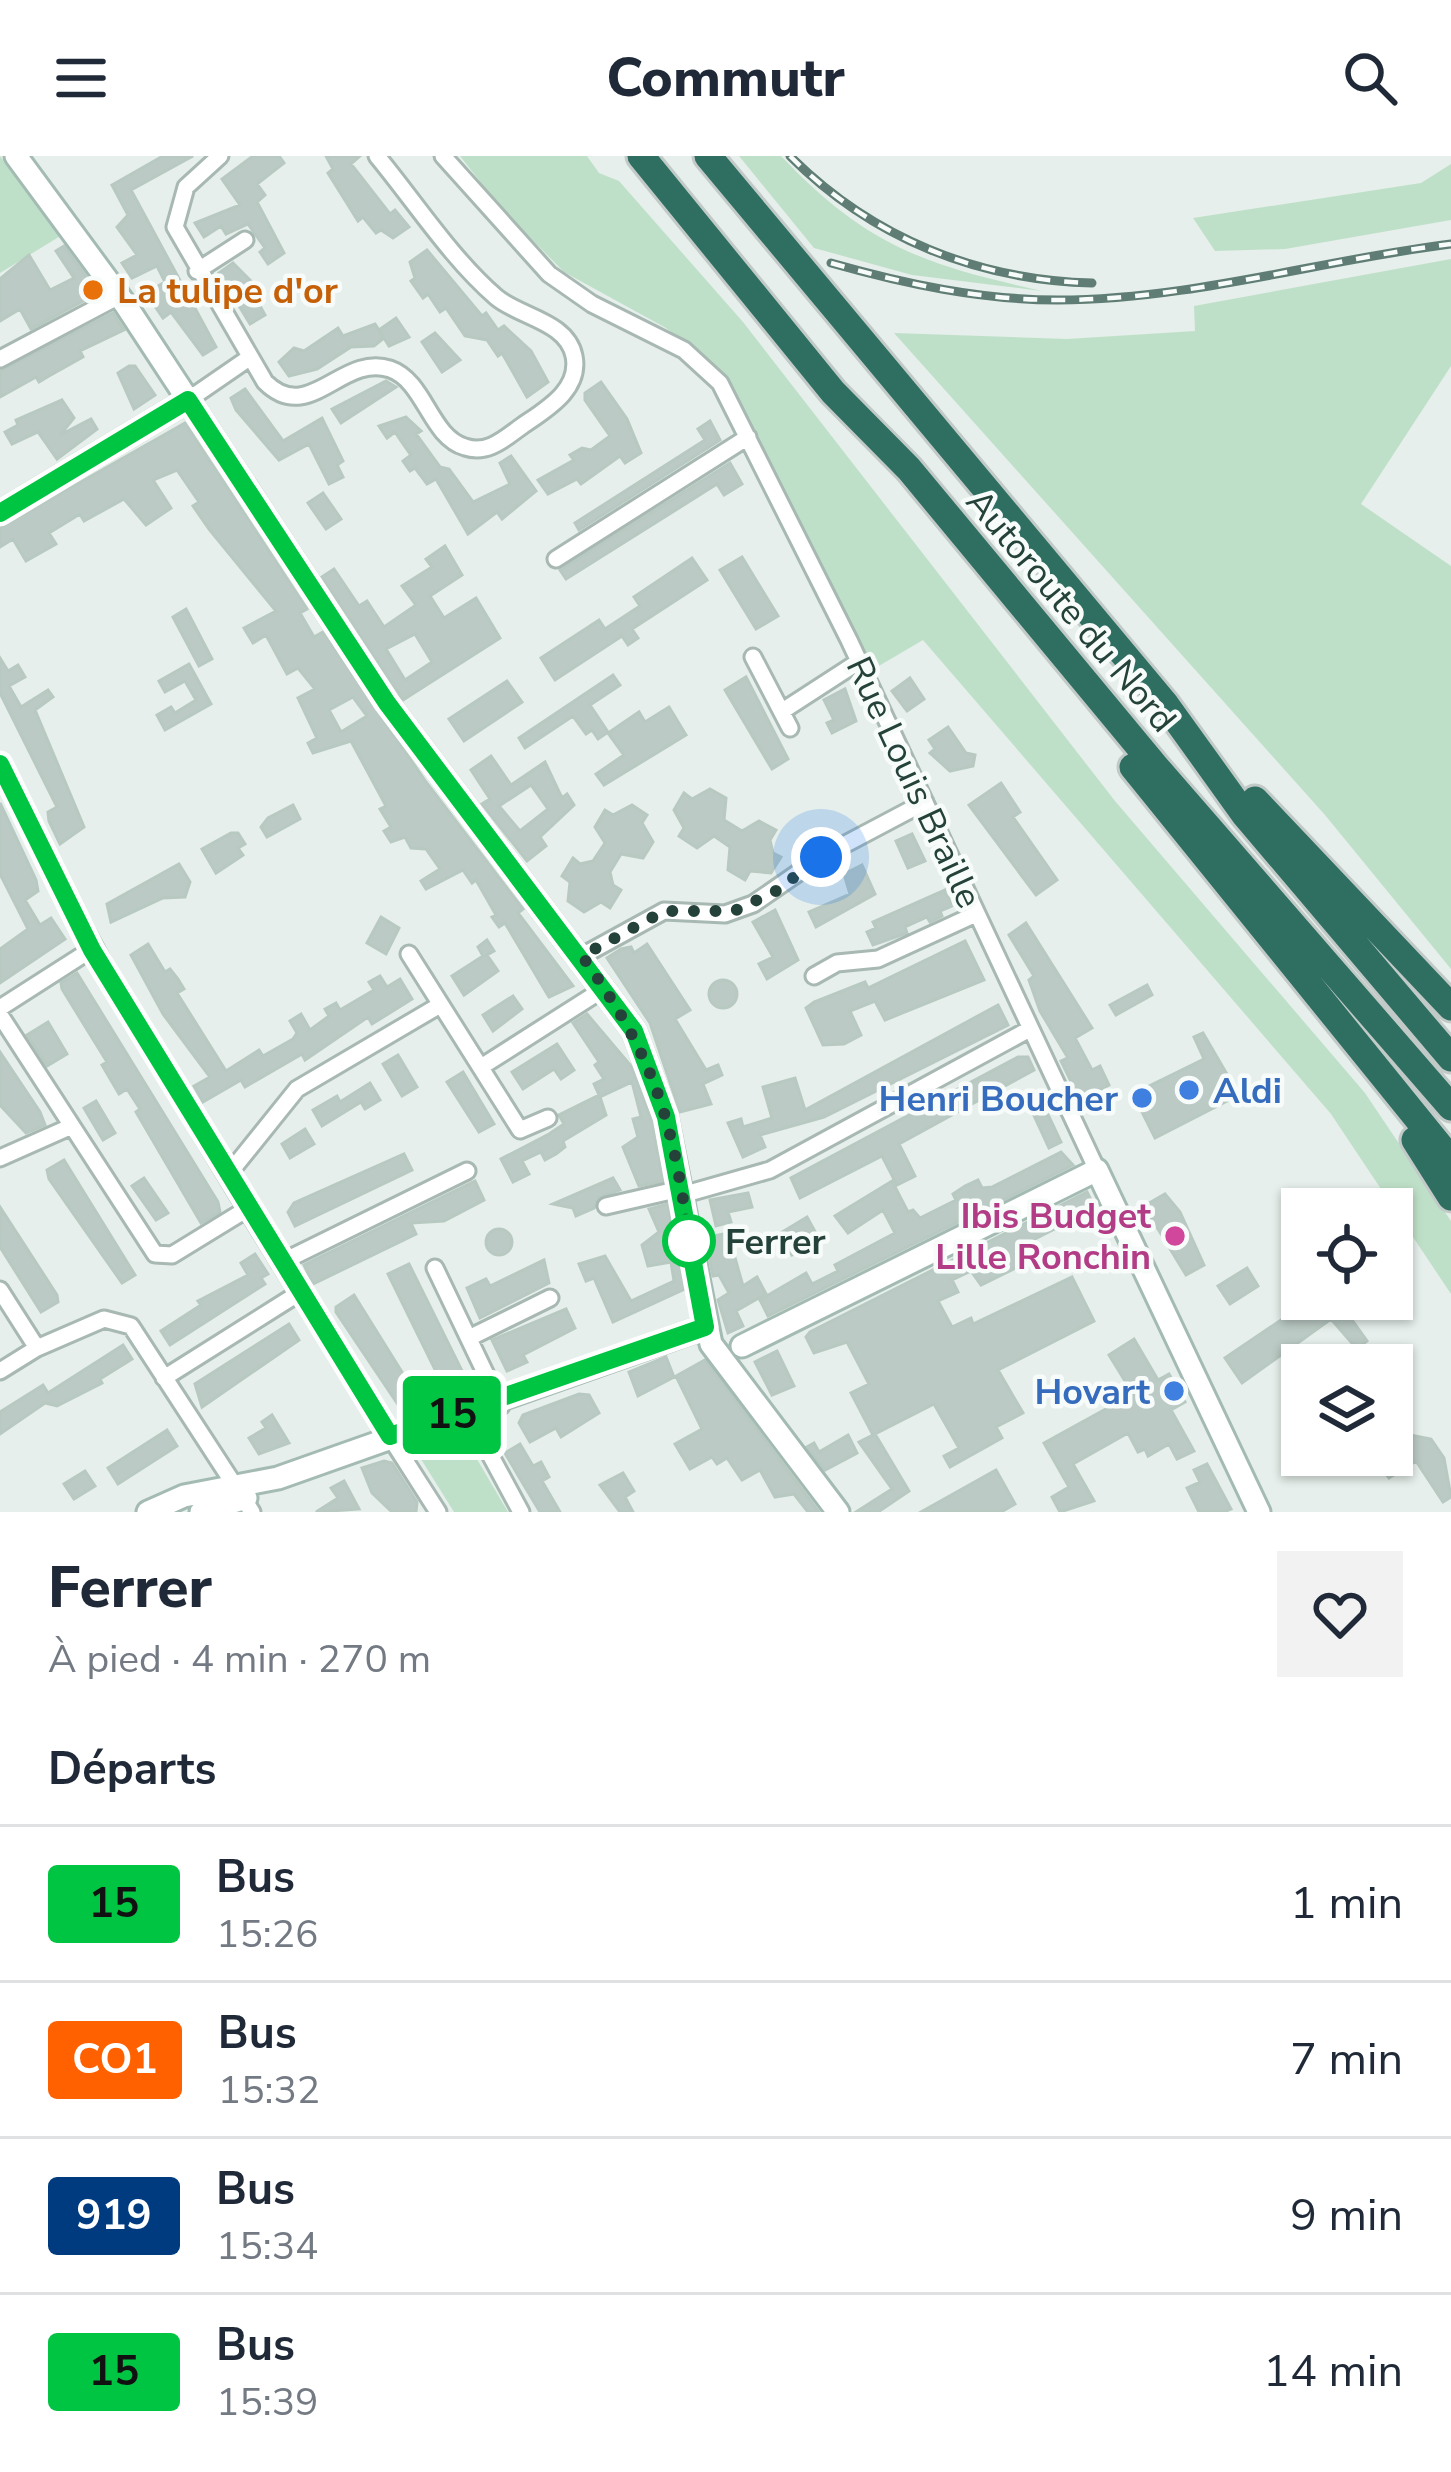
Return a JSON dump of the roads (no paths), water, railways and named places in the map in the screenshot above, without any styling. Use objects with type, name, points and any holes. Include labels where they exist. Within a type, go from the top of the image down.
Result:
[{"type":"highway","name":"Autoroute du Nord","points":[[641,156],[832,392],[909,469],[1156,767],[1451,1107]]},
{"type":"highway","name":"Autoroute du Nord","points":[[708,156],[1166,705],[1245,814],[1451,1058]]},
{"type":"highway","points":[[832,392],[1451,1160]]},
{"type":"highway","points":[[1166,705],[1451,1007]]},
{"type":"highway","points":[[1277,945],[1451,1197]]},
{"type":"street","points":[[16,156],[118,296],[387,703],[605,988],[651,1066],[708,1335],[838,1512]]},
{"type":"street","points":[[220,156],[190,182],[175,215],[176,233],[270,388],[298,397],[316,393],[356,368],[392,369],[406,379],[454,442],[475,449],[497,443],[563,393],[574,365],[566,340],[495,296],[377,156]]},
{"type":"street","name":"Rue Louis Braille","points":[[442,156],[491,215],[559,282],[704,364],[748,437],[1259,1512]]},
{"type":"street","points":[[197,271],[245,240]]},
{"type":"street","points":[[0,358],[118,296]]},
{"type":"street","points":[[0,513],[249,358]]},
{"type":"street","points":[[556,559],[748,437]]},
{"type":"street","points":[[753,657],[790,728]]},
{"type":"street","points":[[784,710],[858,662]]},
{"type":"street","points":[[0,764],[92,950],[435,1511]]},
{"type":"street","points":[[582,956],[664,911],[724,914],[753,904],[821,857],[925,802]]},
{"type":"street","points":[[814,976],[837,963],[885,956],[976,914]]},
{"type":"street","points":[[92,950],[0,1012],[155,1255],[172,1255],[247,1209]]},
{"type":"street","points":[[409,955],[520,1130],[548,1118]]},
{"type":"street","points":[[481,1067],[605,988]]},
{"type":"street","points":[[227,1176],[297,1089],[440,1005]]},
{"type":"street","points":[[606,1206],[770,1170],[1028,1030]]},
{"type":"street","points":[[0,1158],[72,1126]]},
{"type":"street","points":[[201,1512],[244,1500],[499,1402],[708,1335],[727,1345],[742,1346],[1097,1170]]},
{"type":"street","points":[[280,1263],[467,1172]]},
{"type":"street","points":[[436,1268],[499,1402]]},
{"type":"street","points":[[0,1290],[37,1348]]},
{"type":"street","points":[[164,1378],[299,1292]]},
{"type":"street","points":[[469,1338],[550,1298]]},
{"type":"street","points":[[0,1371],[86,1324],[120,1319],[135,1330],[244,1500]]},
{"type":"street","points":[[742,1346],[734,1365],[753,1396]]},
{"type":"street","points":[[468,1413],[521,1512]]},
{"type":"street","points":[[148,1512],[184,1496],[244,1500]]},
{"type":"railway","points":[[790,156],[856,210],[929,249],[1008,273],[1092,283]]},
{"type":"railway","points":[[831,263],[943,289],[1058,300],[1157,294],[1451,244]]},
{"type":"place","name":"La tulipe d'or","points":[[93,290]]},
{"type":"place","name":"Aldi","points":[[1189,1090]]},
{"type":"place","name":"Henri Boucher","points":[[1142,1098]]},
{"type":"place","name":"Ibis Budget Lille Ronchin","points":[[1175,1236]]},
{"type":"place","name":"Ferrer","points":[[689,1241]]},
{"type":"place","name":"Hovart","points":[[1174,1391]]}]
